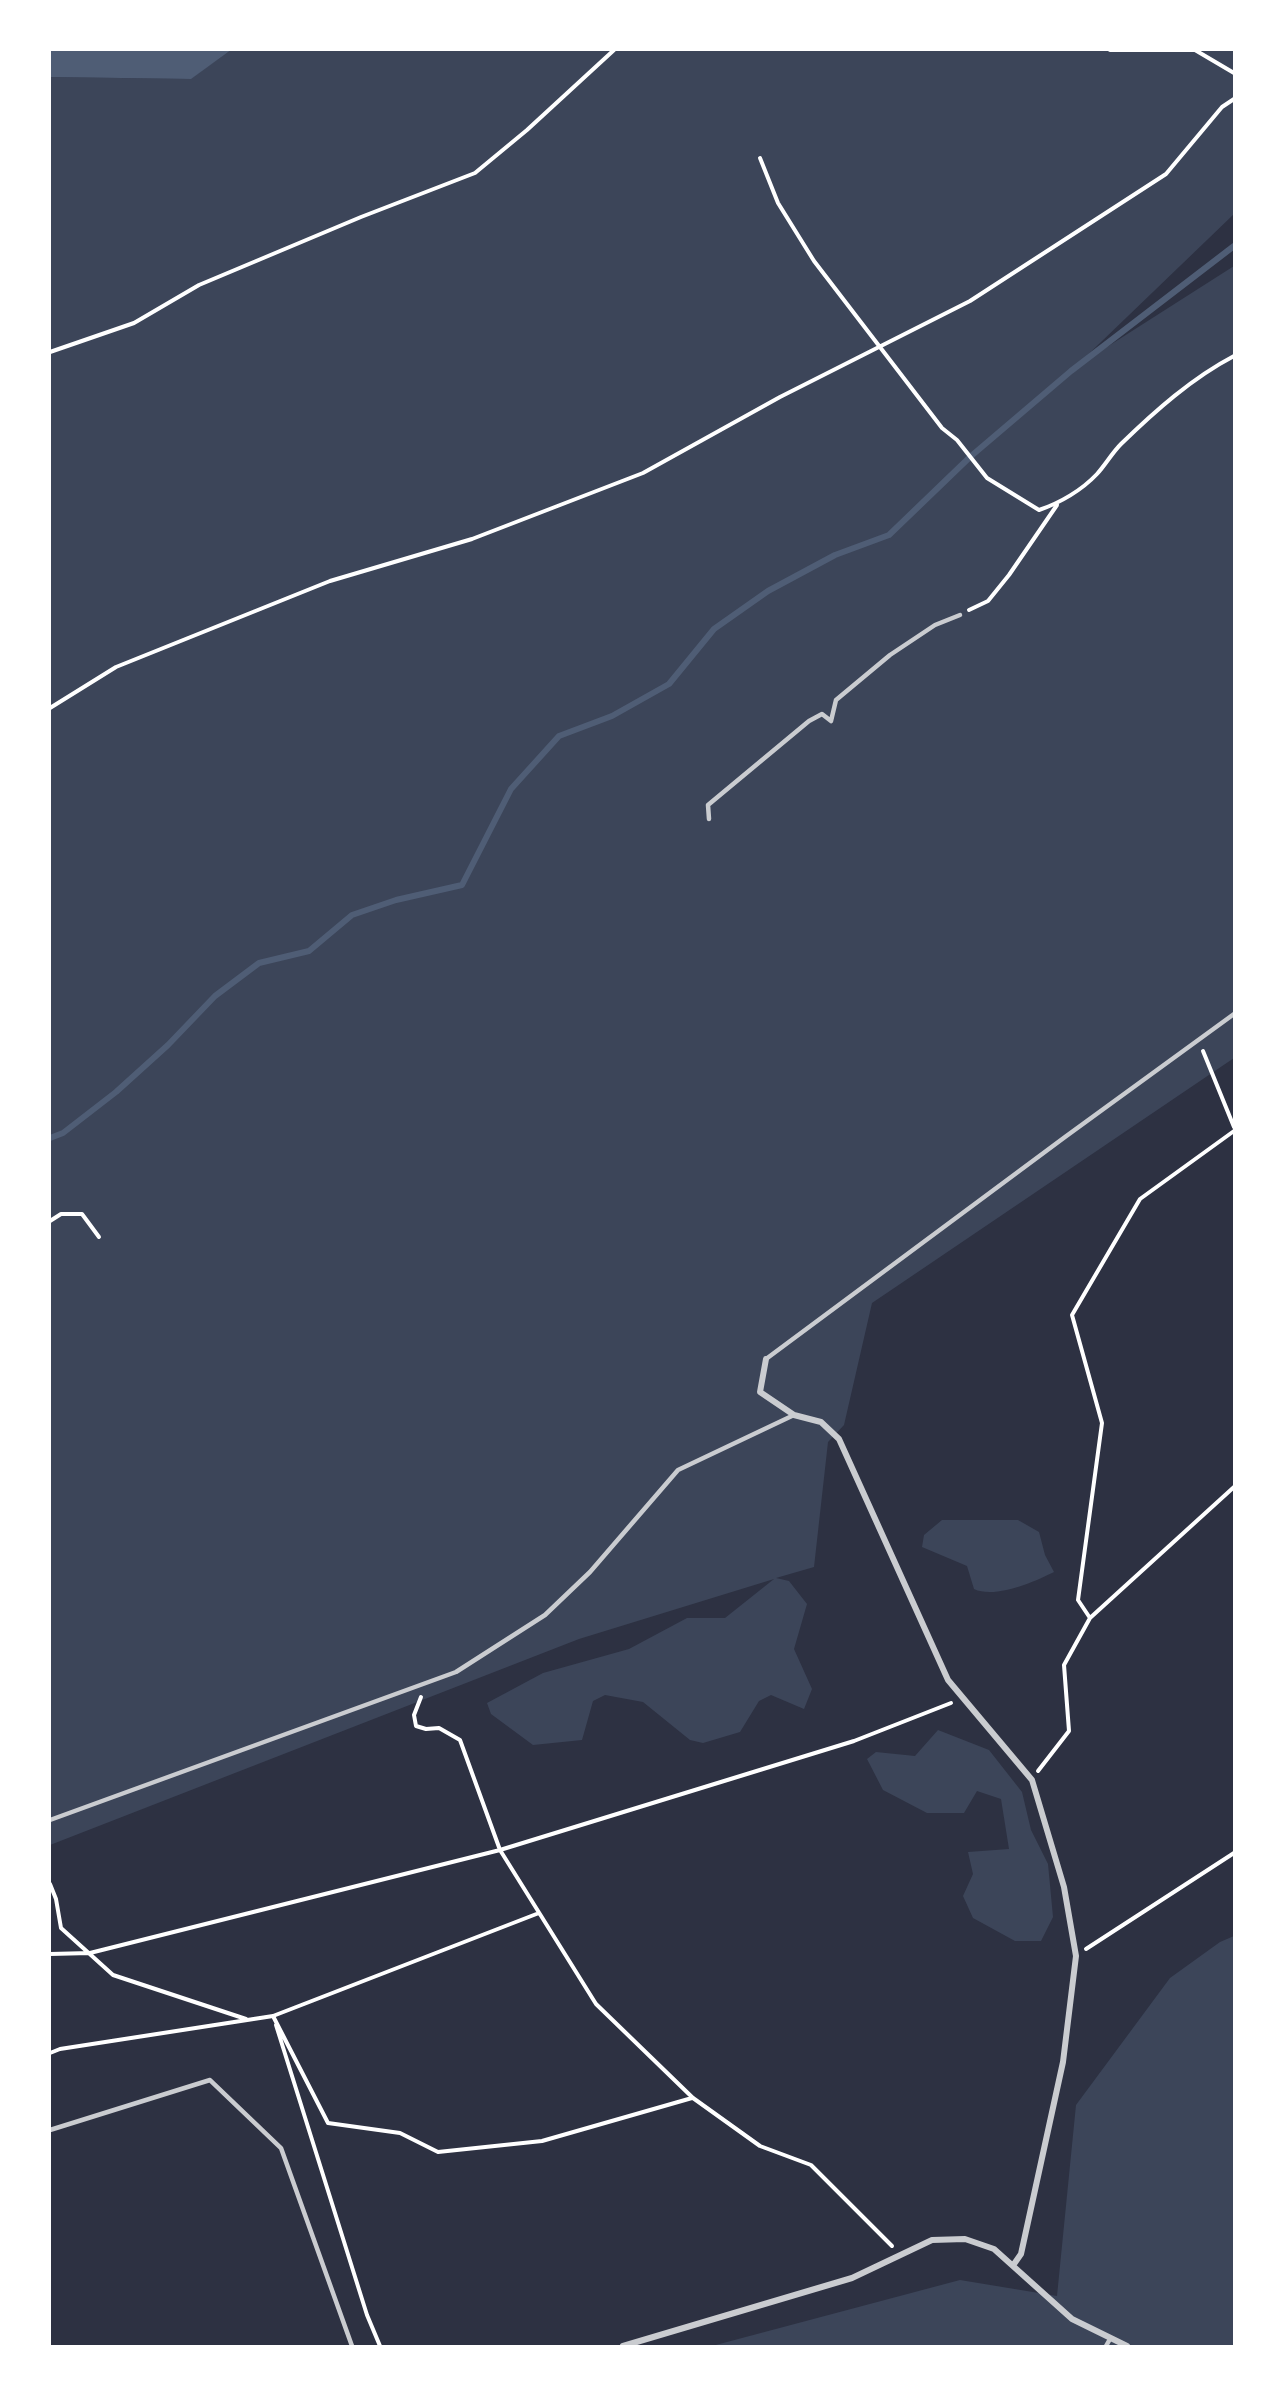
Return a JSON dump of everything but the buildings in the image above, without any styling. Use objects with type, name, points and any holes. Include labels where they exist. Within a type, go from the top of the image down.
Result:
[{"type":"street","points":[[766,1359],[760,1392],[794,1416],[821,1422],[839,1439],[948,1680],[1032,1780],[1064,1887],[1076,1956],[1063,2062],[1056,2104],[1021,2254],[1014,2264]]},
{"type":"street","points":[[623,2346],[852,2278],[932,2240],[965,2239],[994,2249],[1014,2264],[1072,2319],[1127,2346]]},
{"type":"lane","points":[[709,819],[708,804],[808,722],[822,714],[831,721],[836,700],[890,655],[935,625],[960,615]]},
{"type":"lane","points":[[766,1359],[1234,1014]]},
{"type":"lane","points":[[50,1820],[456,1672],[545,1615],[590,1572],[678,1470],[794,1416]]},
{"type":"lane","points":[[50,2130],[210,2080],[281,2148],[352,2346]]},
{"type":"lane","points":[[1106,2346],[1110,2339]]},
{"type":"path","points":[[50,352],[134,323],[199,285],[361,217],[475,173],[527,130],[614,50]]},
{"type":"path","points":[[1110,50],[1195,50],[1234,74]]},
{"type":"path","points":[[50,708],[116,667],[330,581],[472,539],[643,473],[780,397],[970,301],[1166,174],[1222,107],[1234,99]]},
{"type":"path","points":[[760,158],[778,202],[814,261],[942,428],[957,440],[987,478],[1039,510],[1058,504]]},
{"type":"path","points":[[960,615],[988,601],[1009,575],[1058,504],[1096,475],[1118,447],[1152,414],[1211,368],[1234,356]]},
{"type":"path","points":[[1090,1618],[1078,1600],[1102,1423],[1072,1315],[1140,1199],[1234,1129],[1199,1042]]},
{"type":"path","points":[[50,1221],[61,1215],[82,1214],[99,1237]]},
{"type":"path","points":[[1032,1780],[1069,1731],[1064,1665],[1090,1618],[1234,1487]]},
{"type":"path","points":[[427,1682],[414,1715],[416,1726],[426,1729],[439,1728],[460,1740],[500,1850],[596,2004],[693,2098],[760,2146],[811,2165],[900,2254]]},
{"type":"path","points":[[50,1954],[90,1953],[500,1850],[854,1741],[964,1698]]},
{"type":"path","points":[[1076,1956],[1234,1853]]},
{"type":"path","points":[[50,1884],[56,1899],[61,1928],[113,1975],[247,2020]]},
{"type":"path","points":[[50,2053],[60,2049],[273,2016],[539,1913]]},
{"type":"path","points":[[273,2016],[328,2123],[400,2133],[438,2152],[542,2141],[693,2098]]},
{"type":"path","points":[[273,2016],[367,2315],[380,2346]]},
{"type":"shaded area","points":[[50,50],[231,50],[191,79],[50,77]]},
{"type":"shaded area","points":[[231,50],[1234,50],[1234,214],[1074,368],[1234,266],[1234,1058],[872,1303],[844,1425],[828,1442],[814,1567],[776,1578],[789,1581],[807,1604],[794,1649],[812,1689],[804,1709],[771,1695],[759,1701],[740,1732],[703,1743],[690,1740],[643,1702],[605,1695],[593,1701],[582,1740],[533,1745],[491,1714],[487,1703],[543,1673],[629,1649],[687,1618],[725,1618],[774,1579],[579,1639],[50,1845],[50,77],[190,79]]},
{"type":"shaded area","points":[[942,1520],[1018,1520],[1039,1532],[1045,1555],[1054,1572],[1003,1591],[983,1592],[974,1589],[967,1566],[922,1547],[924,1535]]},
{"type":"shaded area","points":[[938,1730],[989,1750],[1022,1792],[1031,1830],[1048,1864],[1053,1917],[1041,1941],[1015,1941],[973,1918],[963,1896],[973,1874],[968,1852],[1009,1849],[1001,1799],[977,1791],[964,1813],[927,1813],[883,1790],[867,1759],[876,1752],[915,1756]]},
{"type":"shaded area","points":[[1234,1936],[1234,2346],[712,2346],[960,2280],[1057,2296],[1076,2105],[1170,1978],[1220,1942]]},
{"type":"waterway","points":[[50,1138],[63,1133],[116,1092],[168,1045],[215,996],[259,963],[309,951],[352,915],[396,900],[462,885],[511,789],[559,736],[612,716],[669,684],[714,629],[768,591],[835,555],[889,535],[970,457],[1071,371],[1234,246]]}]
